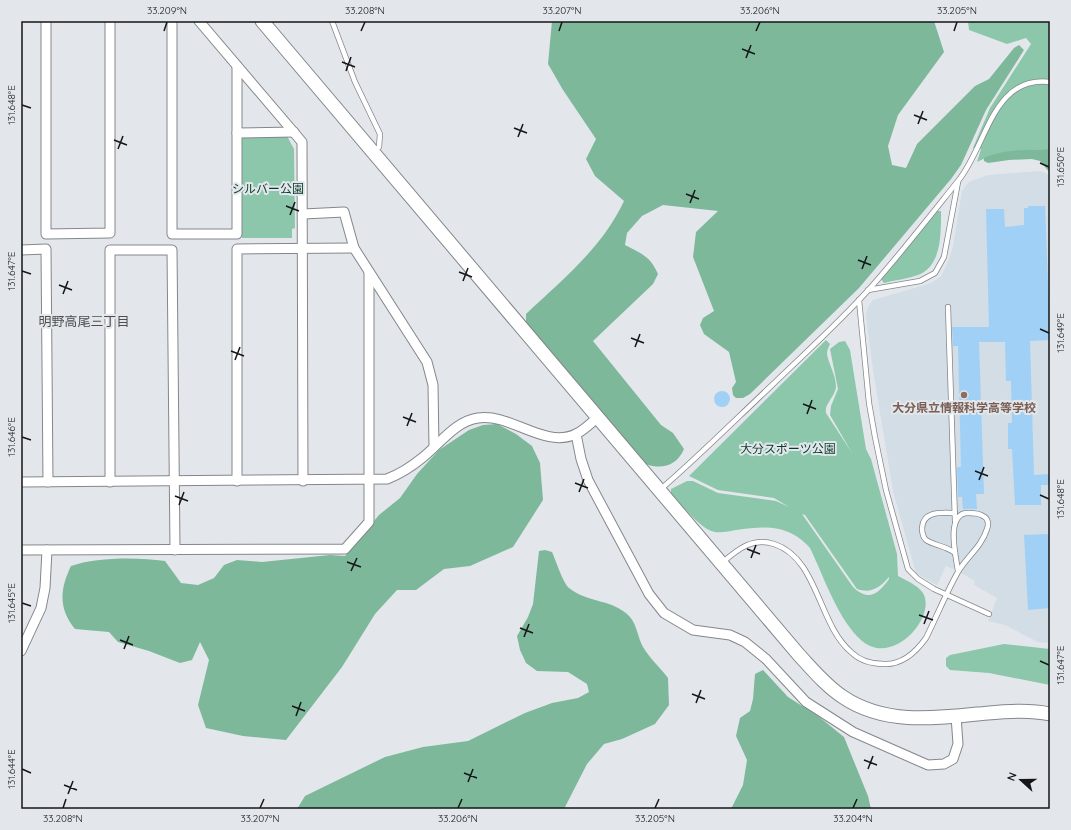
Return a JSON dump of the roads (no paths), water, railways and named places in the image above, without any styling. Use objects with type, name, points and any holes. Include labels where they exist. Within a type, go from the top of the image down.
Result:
[{"type":"street","points":[[46,21],[46,234],[110,234],[110,21]]},
{"type":"street","points":[[172,21],[172,234],[237,234],[237,66]]},
{"type":"street","points":[[199,21],[302,142],[303,481]]},
{"type":"street","points":[[262,21],[722,564],[806,662],[833,690],[847,700],[867,710],[895,717],[927,718],[1021,711],[1050,714]]},
{"type":"street","points":[[237,133],[294,132]]},
{"type":"street","points":[[302,214],[344,212],[354,248],[429,366],[433,385],[434,447]]},
{"type":"street","points":[[237,481],[237,249],[354,248]]},
{"type":"street","points":[[21,250],[46,249],[48,482]]},
{"type":"street","points":[[110,482],[110,250],[172,250],[175,550]]},
{"type":"street","points":[[21,550],[345,549],[369,522],[369,272]]},
{"type":"street","points":[[21,482],[303,481],[387,479],[398,474],[434,447],[459,425],[477,418],[490,417],[501,419],[541,434],[555,437],[576,434],[598,417]]},
{"type":"street","points":[[576,434],[581,459],[588,480],[649,594],[664,614],[693,630],[730,635],[745,642],[766,659],[806,702],[830,719],[852,732],[920,762],[940,765],[953,759],[958,744],[956,716]]},
{"type":"street","points":[[21,651],[40,608],[45,588],[47,550]]},
{"type":"lane","points":[[332,21],[355,82],[380,134],[379,147],[373,152]]},
{"type":"lane","points":[[660,490],[720,435],[868,290],[972,162],[994,112],[1003,99],[1016,89],[1026,85],[1036,82],[1050,82]]},
{"type":"lane","points":[[868,290],[920,282],[935,273],[944,257],[958,181]]},
{"type":"lane","points":[[859,300],[869,402],[876,444],[886,490],[906,565],[914,576],[947,595],[990,614]]},
{"type":"lane","points":[[948,307],[955,553],[958,571]]},
{"type":"lane","points":[[722,564],[741,548],[756,542],[765,541],[786,549],[802,565],[826,614],[843,644],[859,658],[882,664],[893,664],[901,661],[918,649],[929,632],[958,571],[976,551],[988,527],[985,517],[981,514],[954,513],[931,515],[926,518],[922,527],[924,536],[927,540],[945,546],[955,553]]},
{"type":"lane","points":[[955,521],[962,513]]},
{"type":"place","name":"大分県立情報科学高等学校","points":[[964,395]]},
{"type":"district","name":"明野高尾三丁目","points":[[84,321]]},
{"type":"park label","name":"シルバー公園","points":[[268,189]]},
{"type":"park label","name":"大分スポーツ公園","points":[[788,449]]}]
